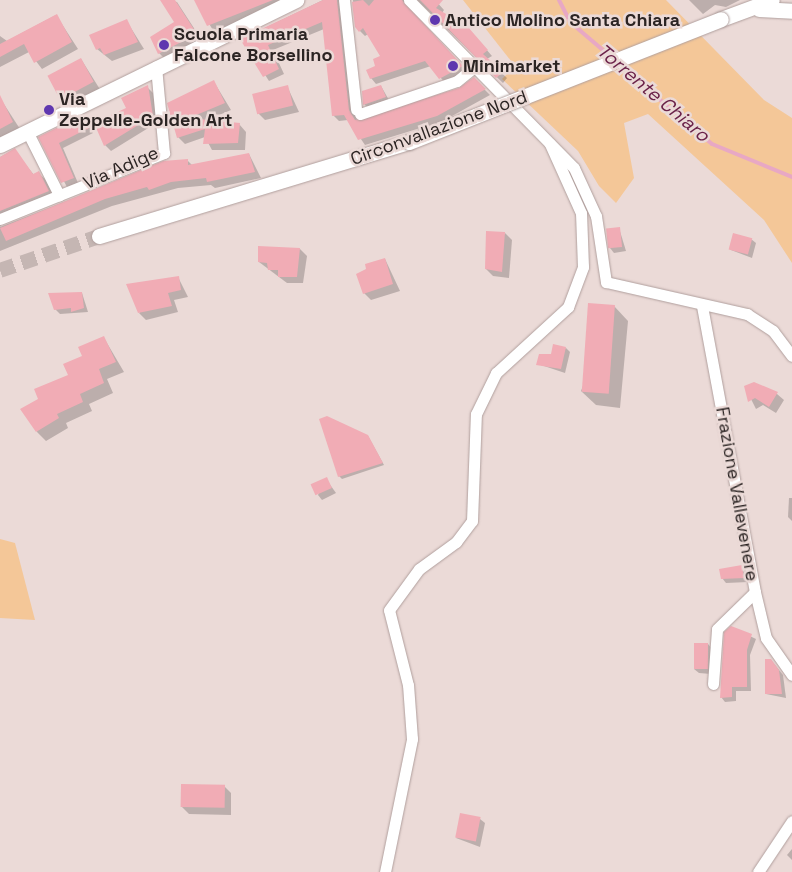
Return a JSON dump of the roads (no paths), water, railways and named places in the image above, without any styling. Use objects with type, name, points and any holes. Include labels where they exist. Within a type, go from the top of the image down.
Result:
[{"type":"main road","points":[[0,145],[156,66],[296,0]]},
{"type":"main road","name":"Circonvallazione Nord","points":[[99,236],[409,142],[772,0]]},
{"type":"main road","points":[[750,9],[792,11]]},
{"type":"street","points":[[344,0],[358,111],[457,81],[473,68]]},
{"type":"street","points":[[409,0],[473,68],[574,168],[596,216],[606,282],[673,297],[702,306],[747,314],[773,331],[792,356]]},
{"type":"street","name":"Via Adige","points":[[0,219],[164,153],[156,66]]},
{"type":"street","points":[[27,131],[60,195]]},
{"type":"street","points":[[385,872],[412,739],[408,685],[390,610],[419,569],[456,542],[472,521],[476,414],[496,373],[568,307],[583,267],[581,213],[550,144]]},
{"type":"street","name":"Frazione Vallevenere","points":[[702,306],[755,592],[766,638],[792,675]]},
{"type":"street","points":[[713,684],[717,629],[755,592]]},
{"type":"street","points":[[758,872],[792,821]]},
{"type":"waterway","name":"Torrente Chiaro","points":[[559,0],[570,22],[611,57]]},
{"type":"waterway","name":"Torrente Chiaro","points":[[618,64],[712,144],[792,177]]},
{"type":"tunnel","points":[[0,270],[99,236]]},
{"type":"place","name":"Antico Molino Santa Chiara","points":[[435,20]]},
{"type":"place","name":"Scuola Primaria Falcone Borsellino","points":[[164,45]]},
{"type":"place","name":"Minimarket","points":[[453,66]]},
{"type":"place","name":"Via Zeppelle-Golden Art","points":[[49,110]]}]
